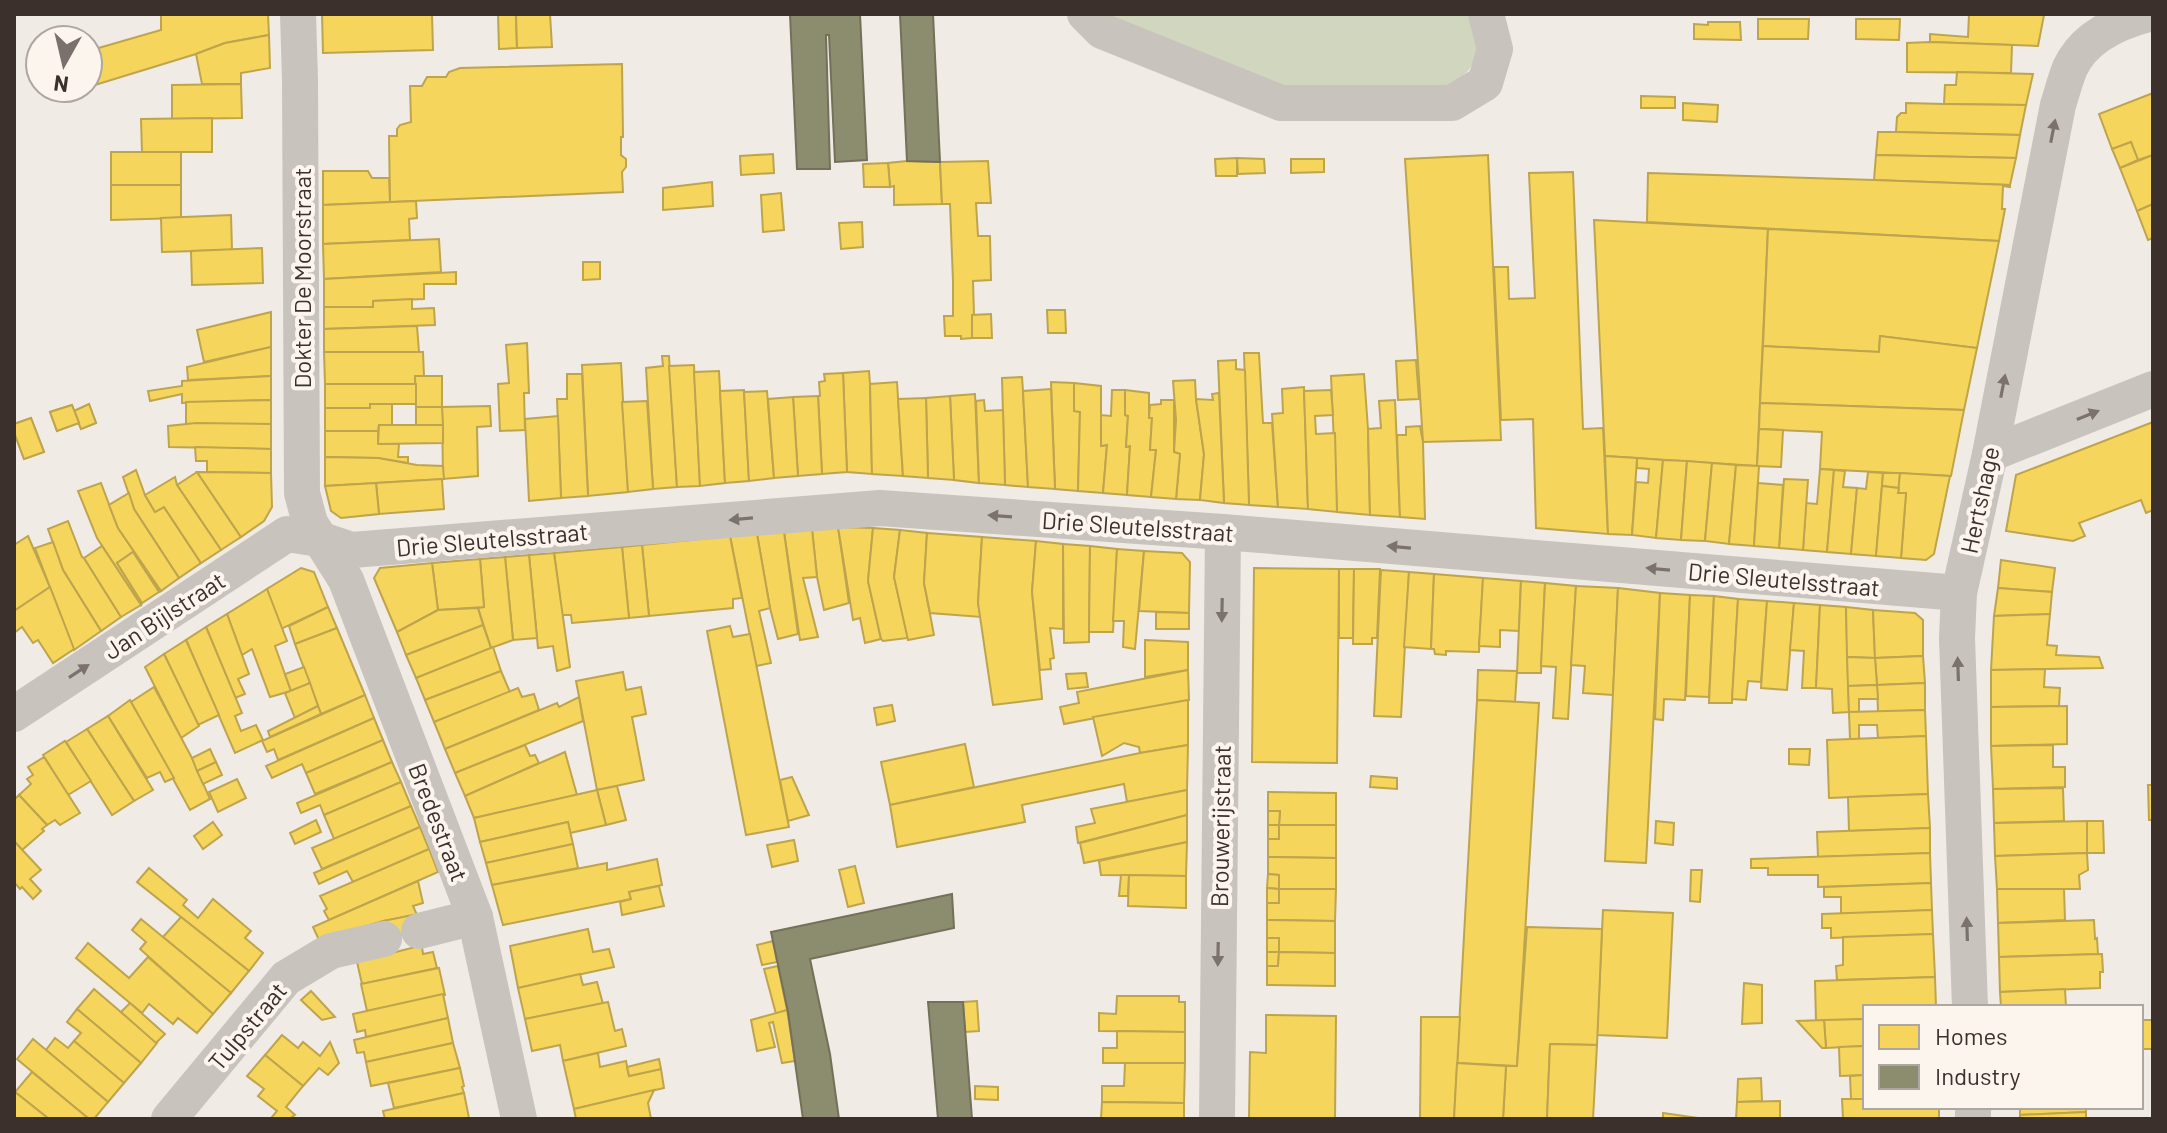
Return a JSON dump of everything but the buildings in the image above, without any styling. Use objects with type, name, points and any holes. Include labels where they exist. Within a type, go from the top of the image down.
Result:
[{"type":"street","name":"Dokter De Moorstraat","points":[[298,14],[302,493],[310,523],[319,539]]},
{"type":"street","points":[[1085,14],[1102,31],[1281,103],[1452,103],[1485,83],[1495,49],[1486,14]]},
{"type":"street","points":[[2093,25],[2148,14]]},
{"type":"street","name":"Hertshage","points":[[1970,1005],[1958,653],[1959,593],[1990,454],[2058,105],[2070,68],[2093,25]]},
{"type":"street","points":[[1990,454],[2153,389]]},
{"type":"street","name":"Drie Sleutelsstraat","points":[[319,539],[352,550],[880,508],[1223,532],[1959,593]]},
{"type":"street","name":"Brouwerijstraat","points":[[1217,1119],[1223,532]]},
{"type":"street","name":"Jan Bijlstraat","points":[[16,708],[287,534],[319,539]]},
{"type":"street","name":"Bredestraat","points":[[319,539],[346,580],[475,917],[519,1119]]},
{"type":"street","name":"Tulpstraat","points":[[169,1119],[286,978],[331,951],[475,917]]},
{"type":"green space","points":[[1107,14],[1475,14],[1478,38],[1471,66],[1445,89],[1278,90]]}]
